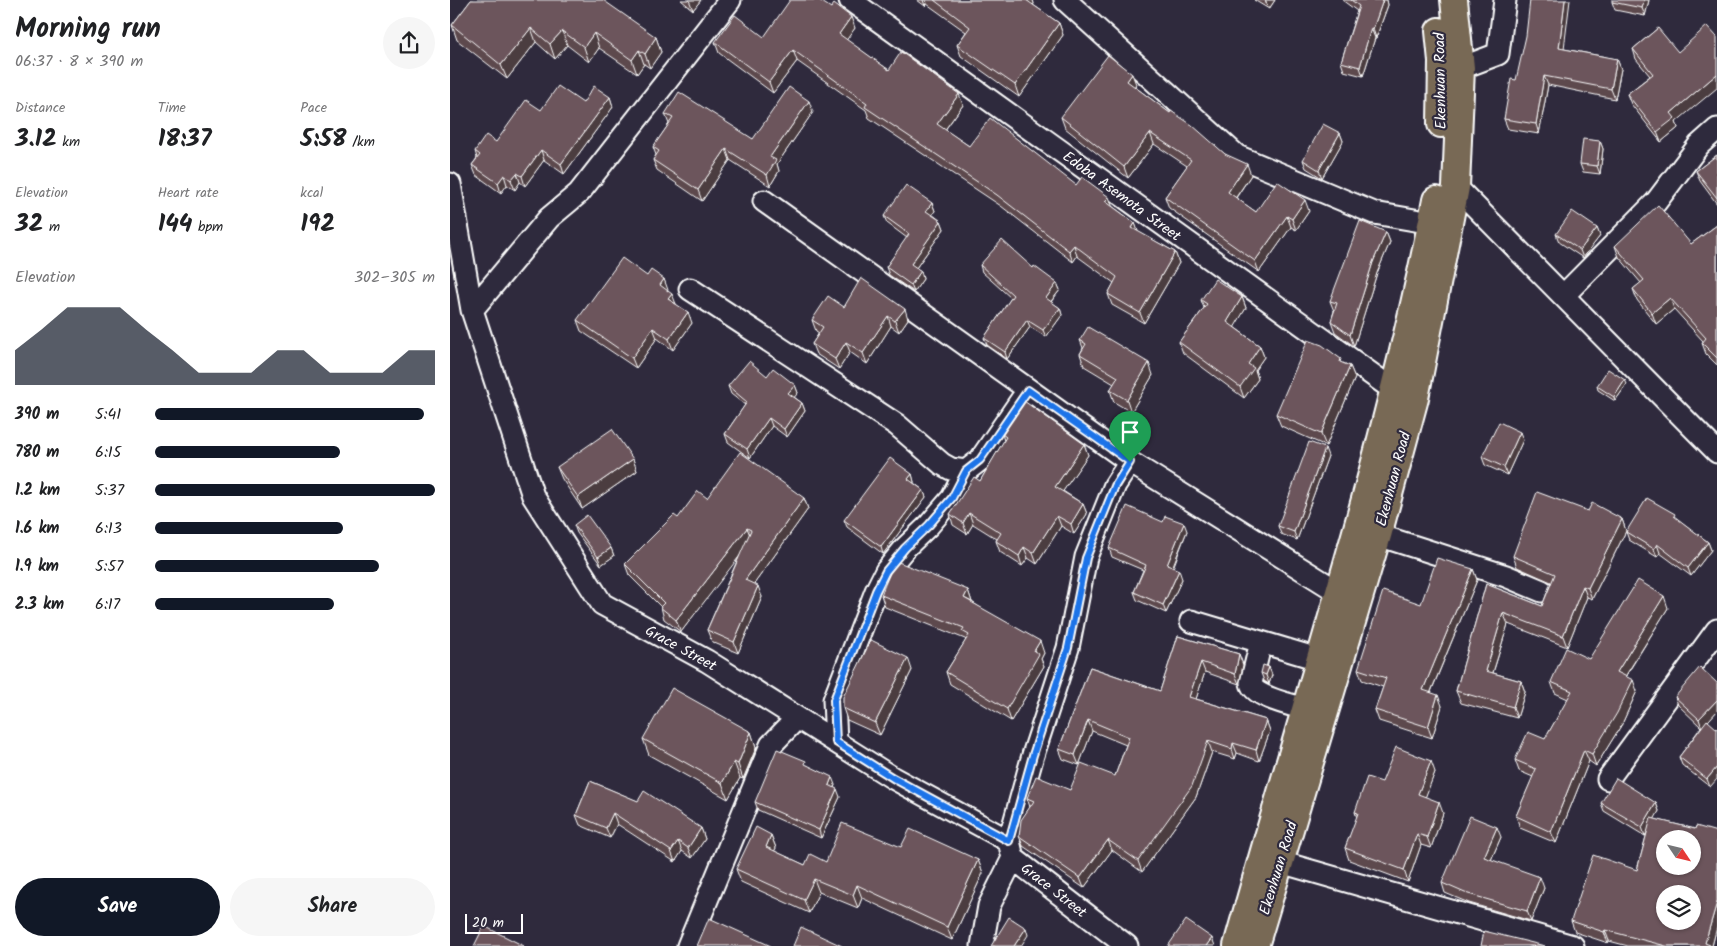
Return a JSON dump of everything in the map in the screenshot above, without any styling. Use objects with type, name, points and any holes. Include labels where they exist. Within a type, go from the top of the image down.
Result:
[{"type":"main road","name":"Ekenhuan Road","points":[[1237,946],[1305,709],[1321,660],[1395,391],[1432,223],[1439,184],[1441,158],[1442,61],[1436,0]]},
{"type":"main road","name":"Ekenhuan Road","points":[[1255,946],[1378,535],[1415,398],[1456,187],[1461,68],[1454,0]]},
{"type":"street","points":[[472,310],[549,218],[580,192],[730,0]]},
{"type":"street","name":"Edoba Asemota Street","points":[[850,0],[1395,391]]},
{"type":"street","points":[[1065,0],[1237,156],[1374,213],[1432,223]]},
{"type":"street","points":[[1461,68],[1498,54],[1505,0]]},
{"type":"street","points":[[1564,296],[1656,202],[1699,145],[1717,129]]},
{"type":"street","name":"Grace Street","points":[[450,184],[472,310],[533,496],[602,604],[707,661],[1011,850],[1127,946]]},
{"type":"street","points":[[1456,187],[1564,296],[1713,439]]},
{"type":"street","points":[[764,201],[1130,462],[1340,593]]},
{"type":"street","points":[[690,289],[897,425],[942,464],[951,469],[966,471]]},
{"type":"street","points":[[836,742],[834,700],[876,591],[886,571],[952,498],[966,471],[980,460],[1028,390]]},
{"type":"street","points":[[982,946],[989,906],[1011,850],[1033,755],[1068,648],[1086,558],[1115,486],[1130,462]]},
{"type":"street","points":[[1378,535],[1506,576],[1542,591]]},
{"type":"street","points":[[1191,621],[1321,660]]},
{"type":"street","points":[[1608,779],[1717,630]]},
{"type":"street","points":[[1261,642],[1251,683],[1252,688],[1260,694],[1305,709]]},
{"type":"street","points":[[688,946],[771,745],[797,718]]},
{"type":"street","points":[[1280,862],[1573,946]]},
{"type":"building","points":[[471,0],[603,0],[656,37],[645,54],[639,50],[632,60],[594,33],[584,47],[562,31],[550,44],[531,28],[501,65],[452,25]]},
{"type":"building","points":[[790,0],[819,0],[831,8],[834,4],[851,17],[839,34],[889,70],[901,52],[959,94],[937,124],[969,146],[990,118],[1076,185],[1082,177],[1109,197],[1105,201],[1135,223],[1132,228],[1175,252],[1140,313],[1108,294],[1117,277],[1074,245],[1069,251],[997,195],[865,107],[867,103],[793,50],[769,82],[715,42],[735,15],[764,37]]},
{"type":"building","points":[[934,0],[1026,0],[1059,23],[1015,85],[957,45],[970,27]]},
{"type":"building","points":[[1351,0],[1383,0],[1373,29],[1371,28],[1360,67],[1341,62],[1359,6]]},
{"type":"building","points":[[1530,0],[1565,0],[1559,48],[1617,59],[1611,89],[1544,76],[1536,124],[1504,119],[1511,79],[1516,80],[1526,36]]},
{"type":"building","points":[[1612,0],[1644,0],[1642,8],[1612,2]]},
{"type":"building","points":[[1707,26],[1717,37],[1717,74],[1671,113],[1675,118],[1657,132],[1627,94],[1653,74],[1633,49],[1658,28],[1678,52]]},
{"type":"building","points":[[1108,55],[1132,74],[1127,81],[1170,113],[1171,111],[1192,125],[1225,154],[1247,164],[1228,192],[1256,212],[1277,181],[1305,200],[1292,219],[1287,216],[1255,261],[1165,197],[1191,160],[1150,133],[1124,167],[1061,117]]},
{"type":"building","points":[[558,86],[583,103],[594,86],[610,97],[561,164],[541,150],[522,176],[517,173],[511,180],[504,175],[498,183],[472,165],[480,155],[475,151],[486,135],[496,142],[526,100],[541,110]]},
{"type":"building","points":[[789,87],[809,101],[770,157],[776,160],[767,175],[726,149],[698,190],[653,160],[659,151],[653,147],[673,118],[665,114],[679,92],[753,139]]},
{"type":"building","points":[[1323,124],[1340,133],[1319,170],[1303,160]]},
{"type":"building","points":[[1583,139],[1600,141],[1597,166],[1580,164]]},
{"type":"building","points":[[1717,155],[1717,198],[1696,171]]},
{"type":"building","points":[[906,185],[932,203],[926,211],[941,221],[911,264],[921,271],[911,285],[886,267],[909,234],[884,216]]},
{"type":"building","points":[[1658,205],[1691,244],[1717,225],[1717,358],[1702,343],[1706,338],[1670,298],[1652,313],[1633,289],[1644,280],[1615,246]]},
{"type":"building","points":[[1572,211],[1597,228],[1580,250],[1556,234]]},
{"type":"building","points":[[1360,221],[1386,232],[1373,262],[1350,335],[1331,321],[1337,303],[1330,301]]},
{"type":"building","points":[[1002,240],[1033,268],[1034,266],[1057,283],[1046,298],[1060,308],[1043,330],[1027,320],[1005,352],[984,338],[1013,295],[980,265]]},
{"type":"building","points":[[622,258],[647,276],[651,270],[664,279],[660,285],[672,294],[668,299],[688,312],[669,339],[653,328],[632,358],[577,320]]},
{"type":"building","points":[[861,278],[905,309],[895,321],[888,316],[863,353],[846,342],[835,359],[812,344],[823,327],[812,320],[828,296],[844,307]]},
{"type":"building","points":[[1215,279],[1242,297],[1227,322],[1260,346],[1248,364],[1254,368],[1240,387],[1179,342],[1207,304],[1201,300]]},
{"type":"building","points":[[1088,327],[1149,363],[1127,400],[1110,390],[1118,377],[1080,354],[1086,344],[1080,340]]},
{"type":"building","points":[[1308,340],[1322,345],[1341,359],[1340,362],[1350,366],[1321,434],[1276,414]]},
{"type":"building","points":[[749,361],[767,376],[773,368],[795,385],[788,393],[802,403],[784,429],[769,418],[747,449],[725,434],[747,402],[728,386]]},
{"type":"building","points":[[1608,369],[1625,380],[1614,397],[1597,386]]},
{"type":"building","points":[[1024,401],[1084,444],[1055,487],[1083,504],[1071,524],[1057,516],[1033,553],[1024,547],[1019,556],[996,541],[1001,533],[969,513],[963,523],[950,514],[974,477],[980,481],[1006,437],[1002,434]]},
{"type":"building","points":[[1499,422],[1520,432],[1504,467],[1482,457]]},
{"type":"building","points":[[612,429],[633,459],[578,497],[557,467]]},
{"type":"building","points":[[1309,442],[1325,448],[1294,532],[1278,526]]},
{"type":"building","points":[[740,452],[804,498],[745,580],[758,586],[734,642],[707,630],[751,530],[747,528],[676,620],[660,607],[664,603],[625,564],[674,515],[678,518],[698,491],[707,498]]},
{"type":"building","points":[[890,458],[912,474],[908,479],[923,490],[881,547],[844,520]]},
{"type":"building","points":[[1537,492],[1588,511],[1592,503],[1622,519],[1588,588],[1583,586],[1563,636],[1503,613],[1486,671],[1521,681],[1513,707],[1456,691],[1486,584],[1542,606],[1555,574],[1513,556]]},
{"type":"building","points":[[1647,498],[1675,514],[1674,516],[1708,542],[1688,568],[1657,544],[1654,549],[1626,532]]},
{"type":"building","points":[[1127,506],[1163,522],[1165,516],[1184,523],[1167,565],[1179,570],[1163,605],[1134,592],[1146,565],[1109,548]]},
{"type":"building","points":[[587,515],[611,548],[598,557],[574,525]]},
{"type":"building","points":[[1437,558],[1473,569],[1423,690],[1438,695],[1428,727],[1375,710],[1386,678],[1358,669],[1383,591],[1421,604]]},
{"type":"building","points":[[896,561],[968,590],[964,598],[1040,641],[1034,651],[1039,654],[1007,709],[946,672],[969,635],[962,631],[964,628],[881,595],[892,566]]},
{"type":"building","points":[[1638,580],[1664,596],[1617,672],[1633,680],[1617,713],[1592,754],[1584,750],[1551,832],[1516,816],[1536,769],[1515,760],[1528,732],[1545,739],[1572,691],[1551,682],[1566,648],[1589,659]]},
{"type":"building","points":[[1178,636],[1239,654],[1235,674],[1201,662],[1189,697],[1266,720],[1256,750],[1233,743],[1232,749],[1208,741],[1192,786],[1138,861],[1108,840],[1080,878],[1019,836],[1021,820],[1034,801],[1027,798],[1036,776],[1070,790],[1081,763],[1115,776],[1129,737],[1088,720],[1075,755],[1059,749],[1090,667],[1160,691]]},
{"type":"building","points":[[871,640],[908,658],[875,723],[843,708],[843,697]]},
{"type":"building","points":[[1263,665],[1269,667],[1266,675],[1261,673]]},
{"type":"building","points":[[1700,667],[1717,683],[1717,700],[1699,719],[1675,697]]},
{"type":"building","points":[[672,688],[751,732],[738,764],[734,762],[722,783],[643,739]]},
{"type":"building","points":[[1707,720],[1717,729],[1717,767],[1707,779],[1679,757]]},
{"type":"building","points":[[1396,747],[1431,761],[1418,794],[1439,802],[1427,837],[1417,834],[1404,870],[1345,848],[1358,813],[1355,812],[1367,777],[1382,782]]},
{"type":"building","points":[[777,749],[806,761],[805,764],[832,777],[829,785],[837,789],[819,830],[755,802]]},
{"type":"building","points":[[1616,778],[1656,803],[1642,827],[1601,803]]},
{"type":"building","points":[[590,781],[638,801],[644,791],[701,828],[688,848],[678,841],[671,851],[613,813],[606,828],[576,815]]},
{"type":"building","points":[[1470,816],[1497,827],[1484,857],[1540,877],[1527,911],[1465,893],[1442,883]]},
{"type":"building","points":[[1651,818],[1695,829],[1696,826],[1717,832],[1717,902],[1705,943],[1710,946],[1666,946],[1605,930],[1604,932],[1571,921],[1593,855],[1637,870]]},
{"type":"building","points":[[842,823],[901,847],[910,829],[978,860],[947,927],[857,885],[853,895],[814,879],[804,900],[736,869],[756,827],[771,835],[766,847],[805,865],[810,854],[826,862]]},
{"type":"building","points":[[1009,917],[1026,928],[1014,946],[991,946]]},
{"type":"building","points":[[709,918],[771,946],[697,946]]},
{"type":"building","points":[[1186,920],[1212,938],[1206,946],[1168,946]]},
{"type":"building","points":[[484,926],[524,946],[474,946]]},
{"type":"building","points":[[801,927],[842,946],[793,946]]},
{"type":"building","points":[[1484,931],[1545,946],[1481,946]]},
{"type":"route","points":[[1028,390],[1130,462],[1115,486],[1086,558],[1068,648],[1033,755],[1009,841],[893,778],[836,742],[834,700],[876,591],[886,571],[952,498],[966,471],[980,460],[1028,390]]}]
